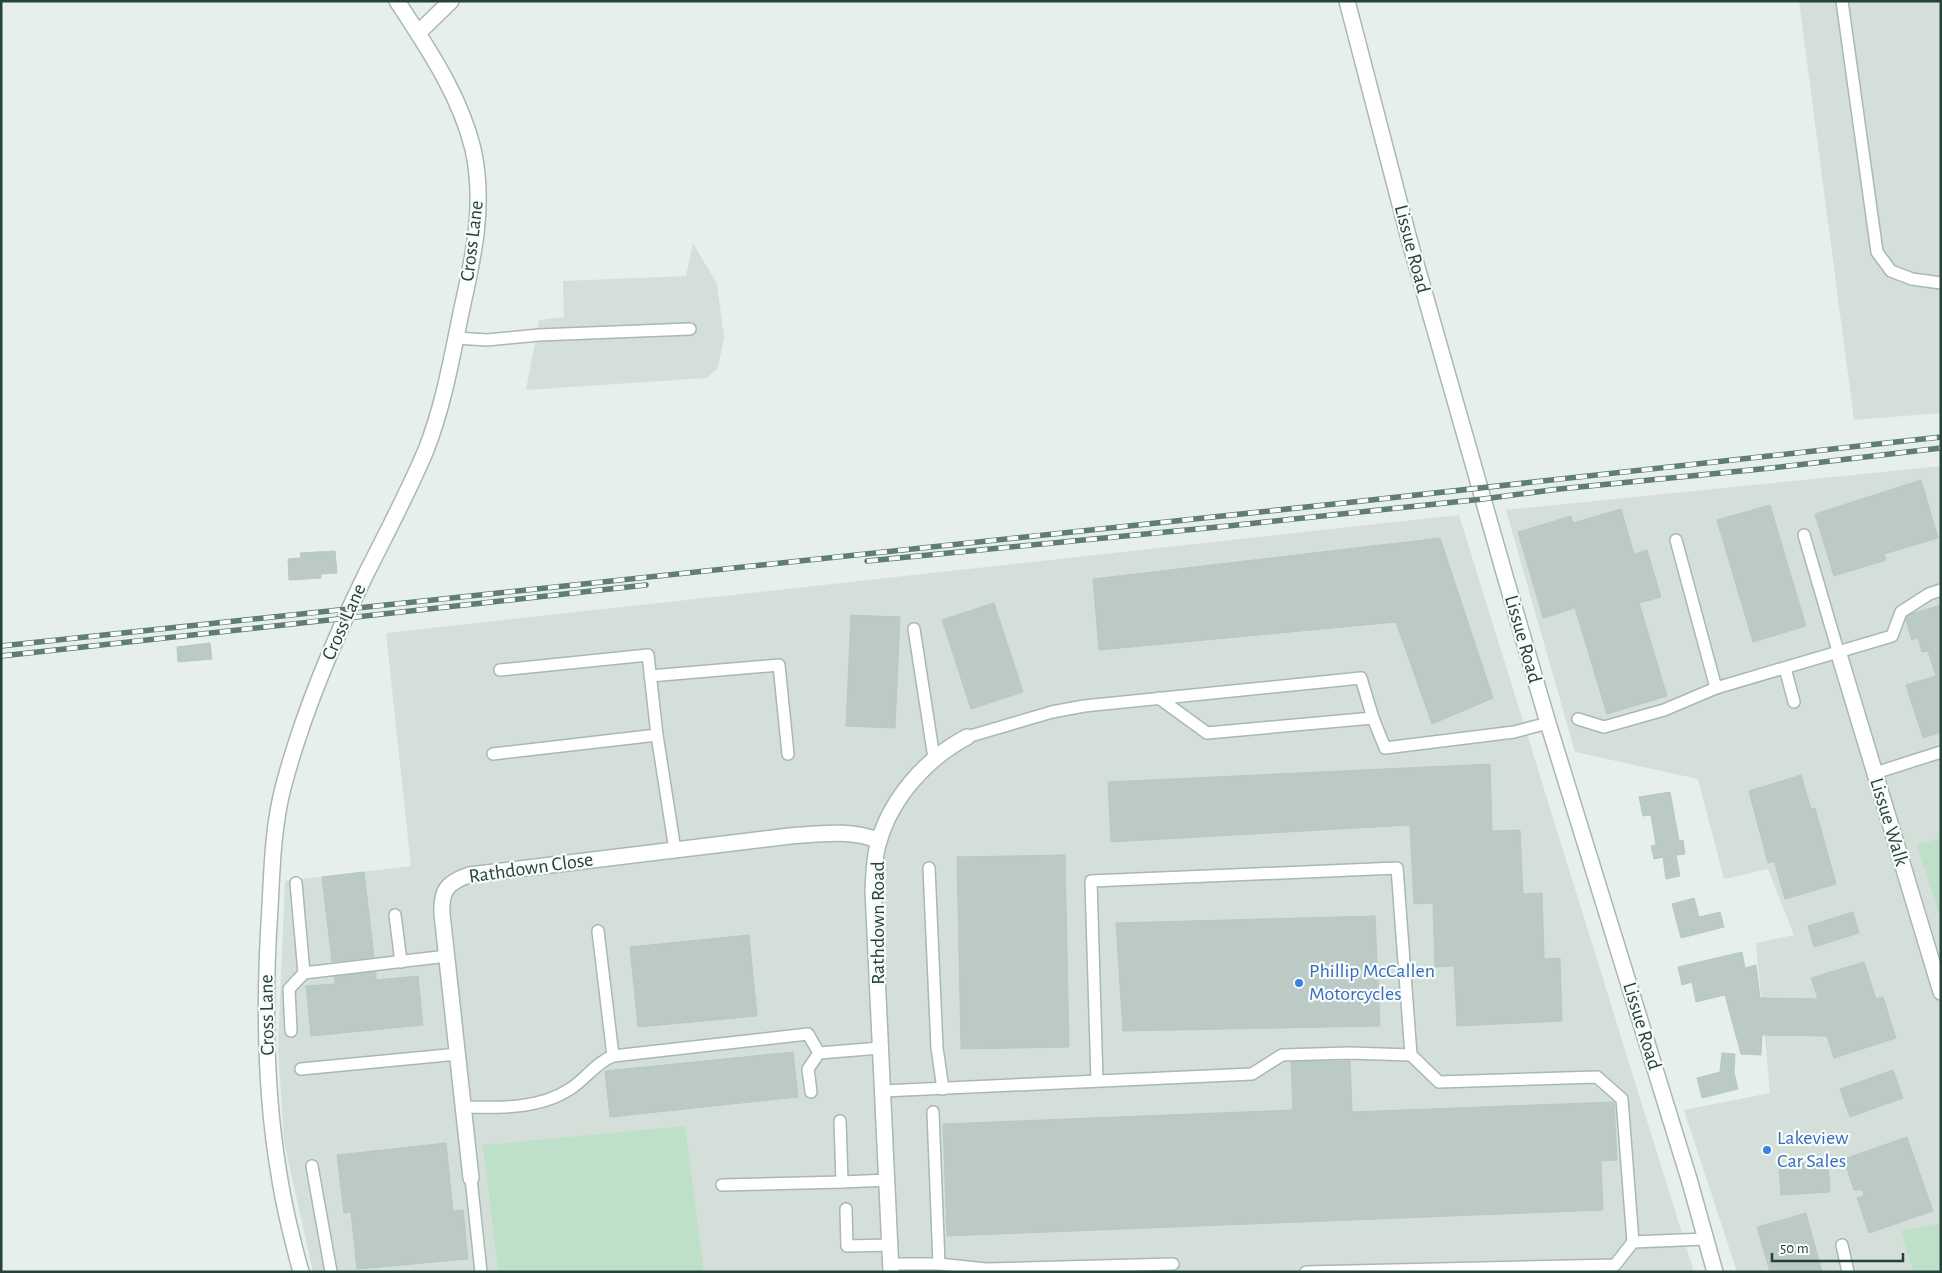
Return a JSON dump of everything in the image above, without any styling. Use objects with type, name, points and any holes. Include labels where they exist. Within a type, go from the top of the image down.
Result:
[{"type":"street","name":"Cross Lane","points":[[301,1272],[288,1223],[279,1175],[268,1069],[265,1009],[266,959],[277,818],[291,761],[324,668],[349,609],[409,489],[438,418],[477,236],[478,176],[473,148],[451,92],[418,33],[397,1]]},
{"type":"street","points":[[418,33],[451,1]]},
{"type":"street","name":"Lissue Road","points":[[1347,1],[1409,239],[1548,723],[1715,1272]]},
{"type":"street","name":"Lissue Walk","points":[[1838,651],[1941,992]]},
{"type":"street","name":"Rathdown Road","points":[[891,1268],[873,890],[874,867],[879,841],[898,803],[911,783],[934,758],[967,738]]},
{"type":"street","name":"Rathdown Close","points":[[471,1178],[442,900],[446,889],[454,880],[468,875],[827,834],[869,837],[879,841]]},
{"type":"lane","points":[[1842,1],[1877,252],[1891,270],[1912,279],[1941,282]]},
{"type":"lane","points":[[456,338],[487,340],[539,335],[690,329]]},
{"type":"lane","points":[[1804,535],[1838,651]]},
{"type":"lane","points":[[1676,540],[1716,688]]},
{"type":"lane","points":[[1578,719],[1604,727],[1664,710],[1716,688],[1892,636],[1901,612],[1929,594],[1941,590]]},
{"type":"lane","points":[[914,629],[934,758]]},
{"type":"lane","points":[[500,670],[648,655],[675,850]]},
{"type":"lane","points":[[650,676],[780,665],[788,754]]},
{"type":"lane","points":[[1784,668],[1794,702]]},
{"type":"lane","name":"Rathdown Road","points":[[967,738],[1052,712],[1120,701],[1362,678],[1373,718]]},
{"type":"lane","points":[[1159,698],[1207,733],[1373,718],[1385,748],[1514,732],[1548,723]]},
{"type":"lane","points":[[493,754],[658,735]]},
{"type":"lane","points":[[1875,773],[1941,752]]},
{"type":"lane","points":[[929,868],[937,1048],[943,1089]]},
{"type":"lane","points":[[1097,1081],[1091,882],[1397,868],[1411,1054],[1439,1082],[1597,1077],[1622,1099],[1633,1242],[1615,1265],[1306,1272]]},
{"type":"lane","points":[[296,883],[304,973]]},
{"type":"lane","points":[[395,915],[400,962]]},
{"type":"lane","points":[[598,931],[613,1056]]},
{"type":"lane","points":[[291,1031],[289,989],[304,973],[447,956]]},
{"type":"lane","points":[[464,1107],[491,1108],[550,1100],[571,1088],[596,1066],[613,1056],[808,1034],[819,1053]]},
{"type":"lane","points":[[819,1053],[880,1048]]},
{"type":"lane","points":[[810,1092],[808,1069],[819,1053]]},
{"type":"lane","points":[[301,1069],[458,1054]]},
{"type":"lane","points":[[883,1091],[1252,1074],[1282,1055],[1411,1054]]},
{"type":"lane","points":[[932,1112],[939,1264]]},
{"type":"lane","points":[[840,1121],[842,1182]]},
{"type":"lane","points":[[312,1166],[331,1272]]},
{"type":"lane","points":[[471,1178],[481,1272]]},
{"type":"lane","points":[[722,1185],[888,1180]]},
{"type":"lane","points":[[846,1209],[847,1246],[890,1245]]},
{"type":"lane","points":[[1633,1242],[1706,1239]]},
{"type":"lane","points":[[1842,1245],[1848,1272]]},
{"type":"lane","points":[[891,1268],[939,1264],[986,1269],[1173,1264]]},
{"type":"shaded area","points":[[1799,1],[1941,1],[1941,413],[1854,420]]},
{"type":"shaded area","points":[[693,243],[717,284],[724,337],[718,368],[706,378],[526,390],[539,320],[564,317],[563,281],[686,276]]},
{"type":"shaded area","points":[[1941,466],[1941,1272],[1737,1272],[1684,1110],[1770,1093],[1756,943],[1794,935],[1768,869],[1724,879],[1698,779],[1575,752],[1506,510]]},
{"type":"shaded area","points":[[1459,515],[1694,1272],[313,1272],[284,1142],[278,1047],[285,881],[411,866],[386,633]]},
{"type":"green space","points":[[1941,838],[1941,920],[1917,845]]},
{"type":"green space","points":[[685,1126],[704,1272],[498,1272],[483,1145]]},
{"type":"green space","points":[[1941,1223],[1941,1272],[1913,1272],[1901,1231]]},
{"type":"building","points":[[1921,480],[1938,538],[1884,554],[1886,560],[1834,576],[1815,514]]},
{"type":"building","points":[[1770,505],[1806,626],[1753,642],[1717,520]]},
{"type":"building","points":[[1621,509],[1634,554],[1647,550],[1661,597],[1639,603],[1667,696],[1607,714],[1575,608],[1543,618],[1518,532],[1571,516],[1573,523]]},
{"type":"building","points":[[1440,538],[1493,698],[1432,724],[1396,622],[1099,650],[1093,579]]},
{"type":"building","points":[[335,551],[337,573],[321,574],[321,578],[289,580],[288,559],[301,558],[300,553]]},
{"type":"building","points":[[994,603],[1023,692],[971,709],[942,620]]},
{"type":"building","points":[[1941,605],[1941,732],[1923,738],[1906,685],[1936,676],[1928,651],[1922,652],[1918,638],[1912,640],[1906,621],[1907,617],[1911,614]]},
{"type":"building","points":[[851,615],[900,617],[895,728],[846,726]]},
{"type":"building","points":[[210,643],[212,659],[178,662],[177,647]]},
{"type":"building","points":[[1490,764],[1492,831],[1520,830],[1523,894],[1542,893],[1544,959],[1560,958],[1562,1021],[1457,1026],[1454,966],[1435,967],[1433,903],[1414,904],[1410,825],[1111,842],[1108,782]]},
{"type":"building","points":[[1801,775],[1811,809],[1815,808],[1836,884],[1785,899],[1774,861],[1768,863],[1749,791]]},
{"type":"building","points":[[1670,792],[1679,841],[1683,840],[1685,854],[1676,855],[1680,876],[1666,879],[1663,857],[1654,859],[1651,846],[1656,845],[1651,815],[1643,816],[1639,797]]},
{"type":"building","points":[[1065,855],[1069,1047],[961,1049],[957,857]]},
{"type":"building","points":[[364,872],[374,957],[332,962],[322,877]]},
{"type":"building","points":[[1694,898],[1699,917],[1720,912],[1724,927],[1681,938],[1672,904]]},
{"type":"building","points":[[1853,912],[1859,933],[1814,947],[1808,926]]},
{"type":"building","points":[[1375,916],[1380,1026],[1123,1031],[1116,923]]},
{"type":"building","points":[[749,935],[757,1016],[638,1027],[630,947]]},
{"type":"building","points":[[1742,952],[1745,968],[1756,965],[1760,998],[1818,999],[1811,978],[1864,962],[1876,999],[1883,997],[1896,1038],[1834,1058],[1827,1036],[1762,1035],[1761,1055],[1741,1054],[1725,995],[1696,1002],[1692,982],[1682,985],[1678,967]]},
{"type":"building","points":[[376,972],[376,980],[418,976],[423,1025],[311,1036],[306,986],[335,984],[334,977]]},
{"type":"building","points":[[793,1052],[798,1097],[610,1117],[605,1071]]},
{"type":"building","points":[[1722,1053],[1735,1054],[1734,1072],[1738,1089],[1702,1098],[1697,1078],[1720,1072]]},
{"type":"building","points":[[1350,1061],[1352,1112],[1614,1102],[1617,1160],[1601,1161],[1603,1210],[947,1236],[943,1124],[1293,1110],[1291,1062]]},
{"type":"building","points":[[1893,1070],[1903,1098],[1850,1117],[1840,1089]]},
{"type":"building","points":[[1907,1137],[1933,1211],[1869,1233],[1857,1198],[1864,1196],[1863,1190],[1854,1190],[1844,1159]]},
{"type":"building","points":[[446,1143],[453,1211],[463,1210],[468,1259],[357,1269],[351,1212],[344,1213],[337,1155]]},
{"type":"building","points":[[1828,1162],[1830,1192],[1781,1195],[1779,1165]]},
{"type":"building","points":[[1806,1213],[1822,1272],[1770,1272],[1757,1227]]},
{"type":"railway","points":[[1,646],[1344,503],[1941,437]]},
{"type":"railway","points":[[867,561],[1228,526],[1941,448]]},
{"type":"railway","points":[[1,656],[646,585]]},
{"type":"place","name":"Phillip McCallen Motorcycles","points":[[1299,983]]},
{"type":"place","name":"Lakeview Car Sales","points":[[1767,1150]]}]
